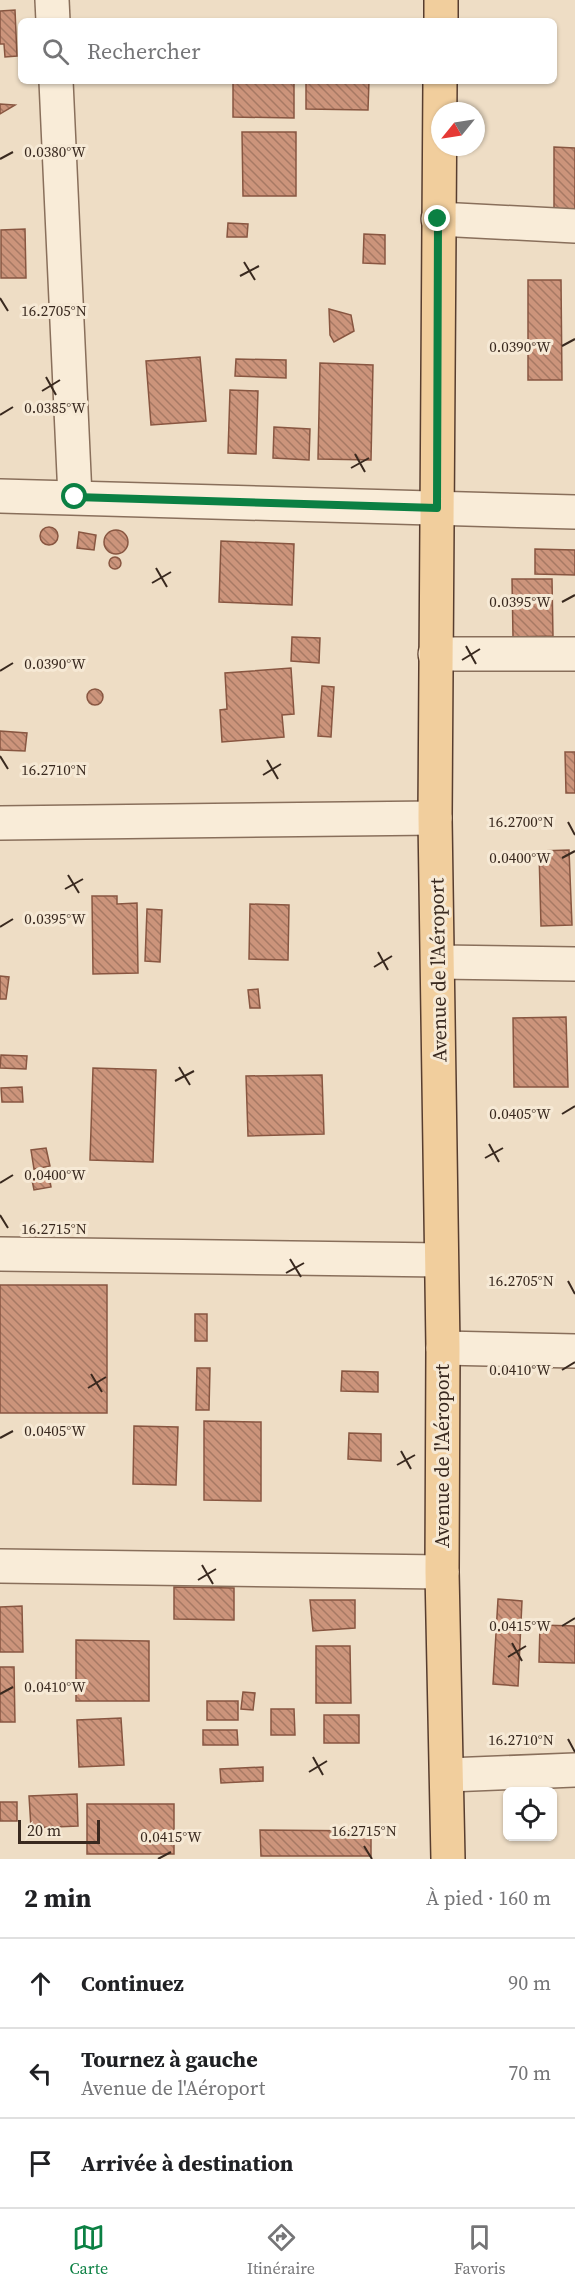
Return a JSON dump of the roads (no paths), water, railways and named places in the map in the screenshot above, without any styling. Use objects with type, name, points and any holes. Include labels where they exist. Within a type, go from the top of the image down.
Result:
[{"type":"main road","points":[[441,0],[441,18]]},
{"type":"main road","name":"Avenue de l'Aéroport","points":[[440,84],[435,818],[439,962],[443,1348],[442,1572],[448,1859]]},
{"type":"street","points":[[52,0],[53,18]]},
{"type":"street","points":[[56,84],[75,497]]},
{"type":"street","points":[[438,219],[575,226]]},
{"type":"street","points":[[0,496],[575,512]]},
{"type":"street","points":[[435,654],[575,654]]},
{"type":"street","points":[[0,823],[435,818]]},
{"type":"street","points":[[439,962],[575,964]]},
{"type":"street","points":[[0,1254],[441,1260]]},
{"type":"street","points":[[443,1348],[575,1351]]},
{"type":"street","points":[[0,1566],[442,1572]]},
{"type":"street","points":[[448,1775],[575,1770]]}]
